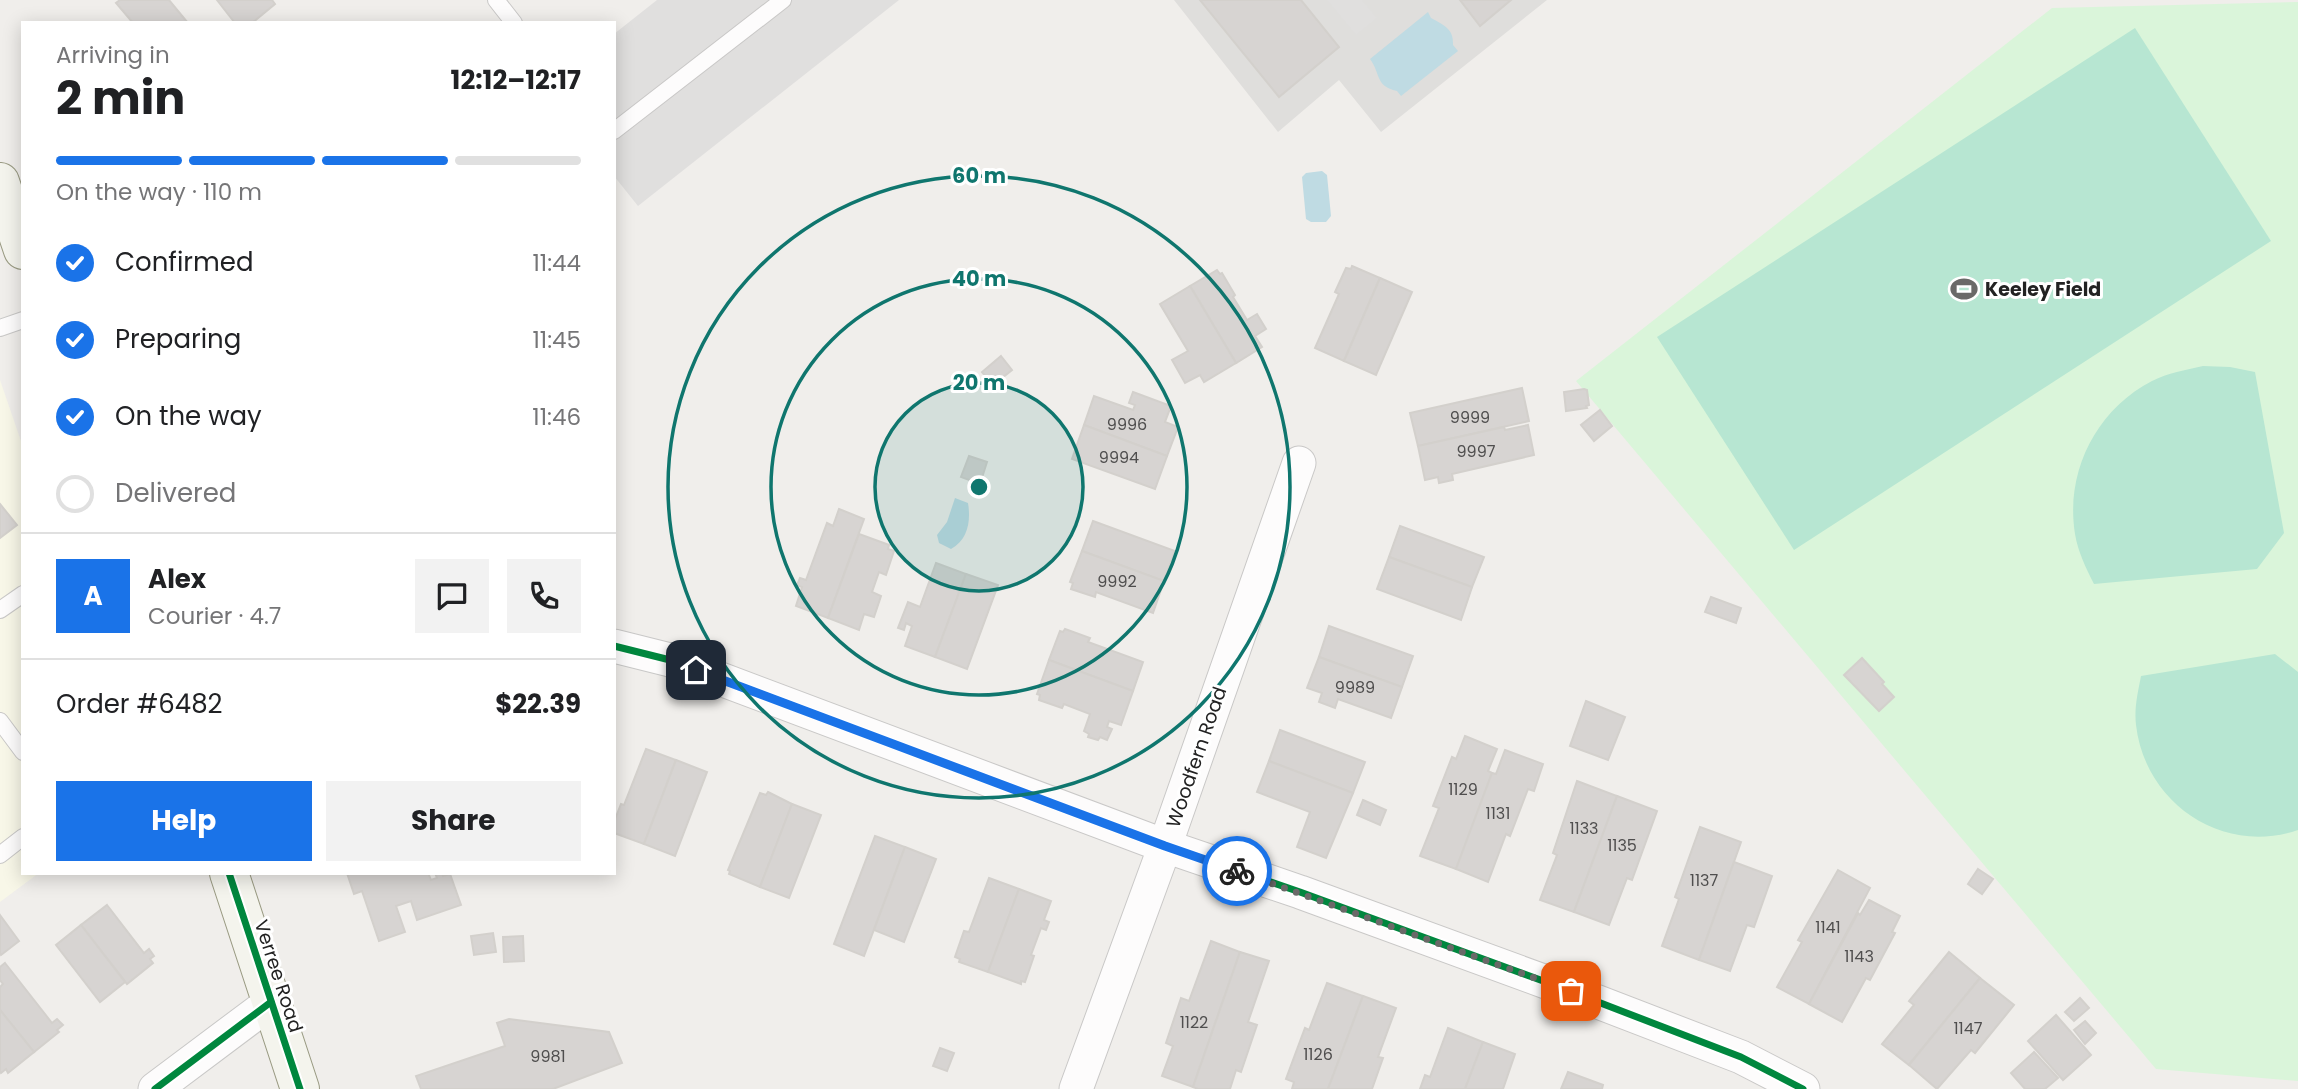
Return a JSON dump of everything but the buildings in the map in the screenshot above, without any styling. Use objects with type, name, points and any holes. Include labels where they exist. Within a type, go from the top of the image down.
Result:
[{"type":"main road","points":[[0,182],[21,244]]},
{"type":"main road","name":"Verree Road","points":[[230,875],[300,1089]]},
{"type":"street","name":"Woodfern Road","points":[[1076,1089],[1165,846],[1299,463]]},
{"type":"street","points":[[616,646],[670,660],[1165,846],[1546,982],[1741,1057],[1803,1089]]},
{"type":"street","points":[[155,1089],[271,1002]]},
{"type":"lane","points":[[496,0],[512,21]]},
{"type":"lane","points":[[616,129],[783,0]]},
{"type":"lane","points":[[0,328],[21,321]]},
{"type":"lane","points":[[0,610],[21,595]]},
{"type":"lane","points":[[0,721],[21,749]]},
{"type":"lane","points":[[0,855],[21,839]]},
{"type":"shaded area","points":[[657,0],[899,0],[638,206],[616,178],[616,32]]},
{"type":"shaded area","points":[[1174,0],[1547,0],[1381,132],[1339,80],[1278,132]]},
{"type":"shaded area","points":[[1327,0],[1362,0],[1377,18],[1356,35]]},
{"type":"shaded area","points":[[0,380],[21,441],[21,875],[36,875],[0,902]]},
{"type":"green space","points":[[2298,2],[2298,1081],[2156,1069],[1576,381],[2052,8]]},
{"type":"green space","name":"Keeley Field","points":[[2135,28],[2271,241],[1794,550],[1657,337]]},
{"type":"green space","points":[[2203,366],[2230,367],[2255,372],[2284,533],[2257,569],[2094,584],[2078,547],[2073,511],[2080,466],[2089,445],[2100,426],[2132,393],[2164,376]]},
{"type":"green space","points":[[2275,654],[2298,672],[2298,830],[2270,836],[2242,836],[2216,829],[2192,816],[2171,799],[2154,778],[2142,753],[2136,725],[2141,676]]},
{"type":"water","points":[[1428,12],[1431,18],[1450,31],[1453,45],[1458,51],[1401,96],[1382,83],[1370,59]]},
{"type":"water","points":[[1322,171],[1327,175],[1331,216],[1326,222],[1311,222],[1306,219],[1302,177],[1306,173]]},
{"type":"water","points":[[955,498],[968,503],[969,517],[965,535],[951,549],[939,543],[937,535],[947,522]]},
{"type":"cycle path","points":[[616,646],[670,660],[1165,846],[1546,982],[1741,1057],[1803,1089]]},
{"type":"cycle path","points":[[230,875],[300,1089]]},
{"type":"cycle path","points":[[155,1089],[271,1002]]},
{"type":"way so far","points":[[1237,871],[1571,991]]},
{"type":"place","name":"Keeley Field","points":[[1964,289]]},
{"type":"route","points":[[696,670],[1237,871]]}]
